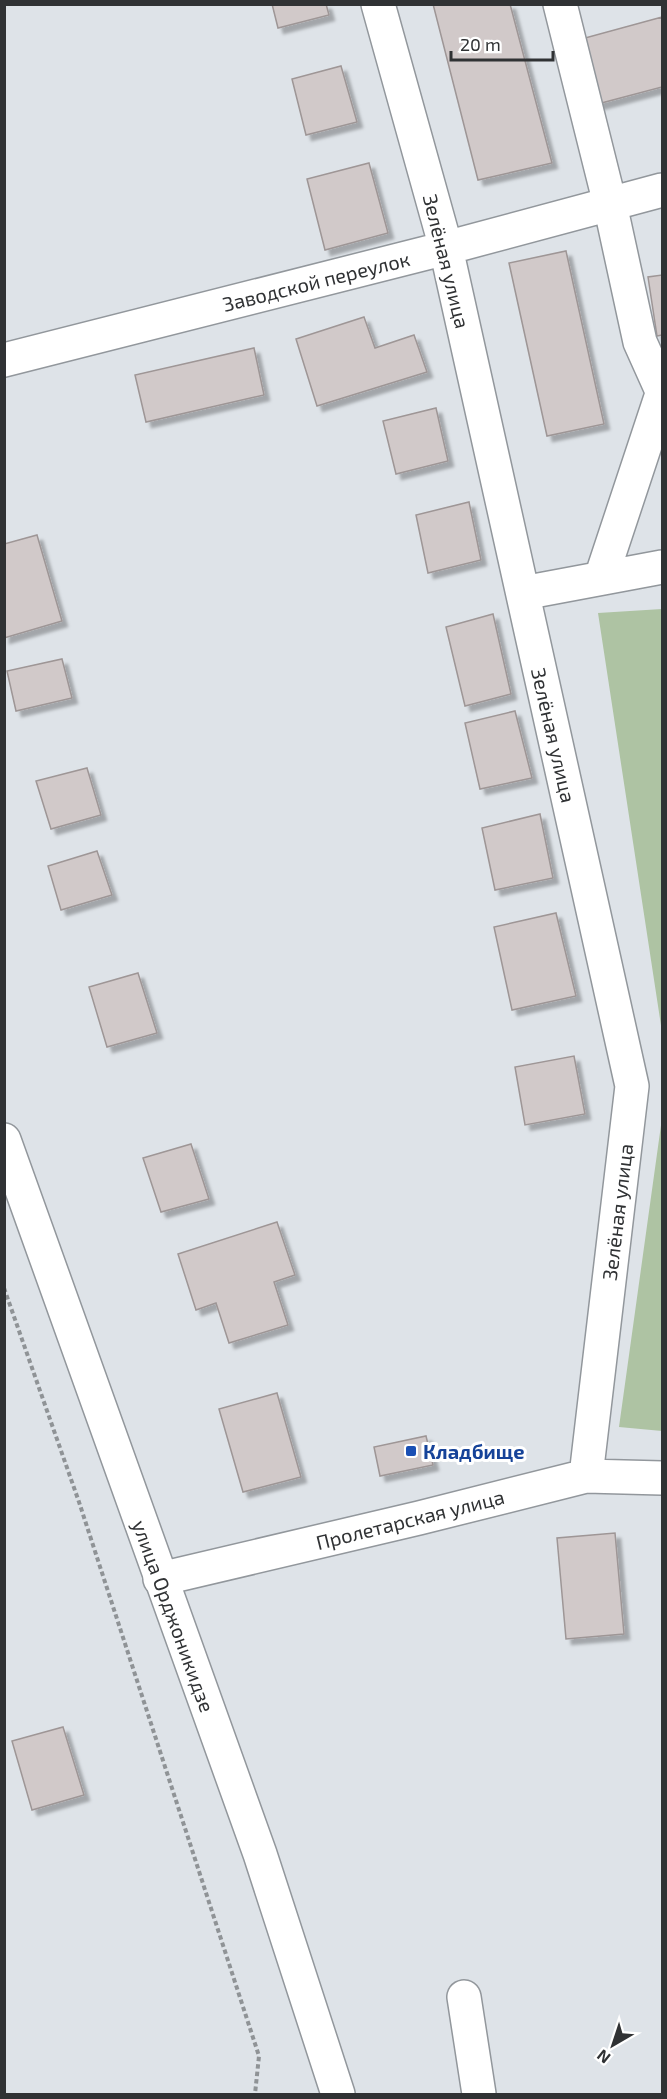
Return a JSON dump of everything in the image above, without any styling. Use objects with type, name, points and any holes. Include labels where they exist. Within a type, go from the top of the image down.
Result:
[{"type":"street","name":"Зелёная улица","points":[[378,4],[446,248],[632,1086],[586,1476]]},
{"type":"street","points":[[565,6],[640,342],[663,392],[601,578]]},
{"type":"street","name":"Заводской переулок","points":[[4,360],[446,248],[663,190]]},
{"type":"street","points":[[523,593],[663,567]]},
{"type":"street","name":"улица Орджоникидзе","points":[[4,1140],[282,1919],[338,2094]]},
{"type":"street","name":"Пролетарская улица","points":[[160,1579],[408,1521],[586,1476],[663,1478]]},
{"type":"street","points":[[464,1997],[479,2094]]},
{"type":"path","points":[[4,1288],[83,1513],[258,2056],[255,2094]]},
{"type":"green space","points":[[662,609],[662,1032],[598,613]]},
{"type":"green space","points":[[662,1118],[662,1431],[619,1427]]},
{"type":"building","points":[[272,4],[326,4],[329,15],[278,28]]},
{"type":"building","points":[[433,4],[510,4],[552,163],[478,180]]},
{"type":"building","points":[[662,17],[662,87],[590,106],[574,41]]},
{"type":"building","points":[[341,66],[357,122],[306,135],[292,79]]},
{"type":"building","points":[[369,163],[388,233],[325,250],[307,179]]},
{"type":"building","points":[[566,251],[604,424],[547,436],[509,263]]},
{"type":"building","points":[[662,275],[662,335],[657,336],[648,277]]},
{"type":"building","points":[[364,317],[375,348],[414,335],[427,372],[317,406],[296,339]]},
{"type":"building","points":[[254,348],[264,395],[146,422],[135,375]]},
{"type":"building","points":[[436,408],[448,461],[396,474],[383,421]]},
{"type":"building","points":[[469,502],[481,560],[428,573],[416,515]]},
{"type":"building","points":[[37,535],[62,621],[4,638],[4,544]]},
{"type":"building","points":[[493,614],[511,694],[465,706],[446,627]]},
{"type":"building","points":[[62,659],[72,698],[16,711],[7,671]]},
{"type":"building","points":[[515,711],[532,778],[480,789],[465,723]]},
{"type":"building","points":[[87,768],[101,815],[51,829],[36,781]]},
{"type":"building","points":[[540,814],[553,878],[495,890],[482,828]]},
{"type":"building","points":[[97,851],[112,895],[61,910],[48,866]]},
{"type":"building","points":[[556,913],[576,996],[512,1010],[494,927]]},
{"type":"building","points":[[138,973],[157,1033],[107,1047],[89,987]]},
{"type":"building","points":[[574,1056],[585,1114],[525,1125],[515,1067]]},
{"type":"building","points":[[191,1144],[209,1199],[161,1212],[143,1158]]},
{"type":"building","points":[[277,1222],[295,1275],[274,1282],[288,1325],[229,1343],[216,1303],[196,1310],[178,1254]]},
{"type":"building","points":[[277,1393],[301,1477],[243,1492],[219,1409]]},
{"type":"building","points":[[426,1436],[433,1465],[380,1476],[374,1447]]},
{"type":"building","points":[[615,1533],[624,1634],[566,1639],[557,1538]]},
{"type":"building","points":[[63,1727],[84,1795],[32,1810],[12,1741]]},
{"type":"place","name":"Кладбище","points":[[411,1451]]}]
